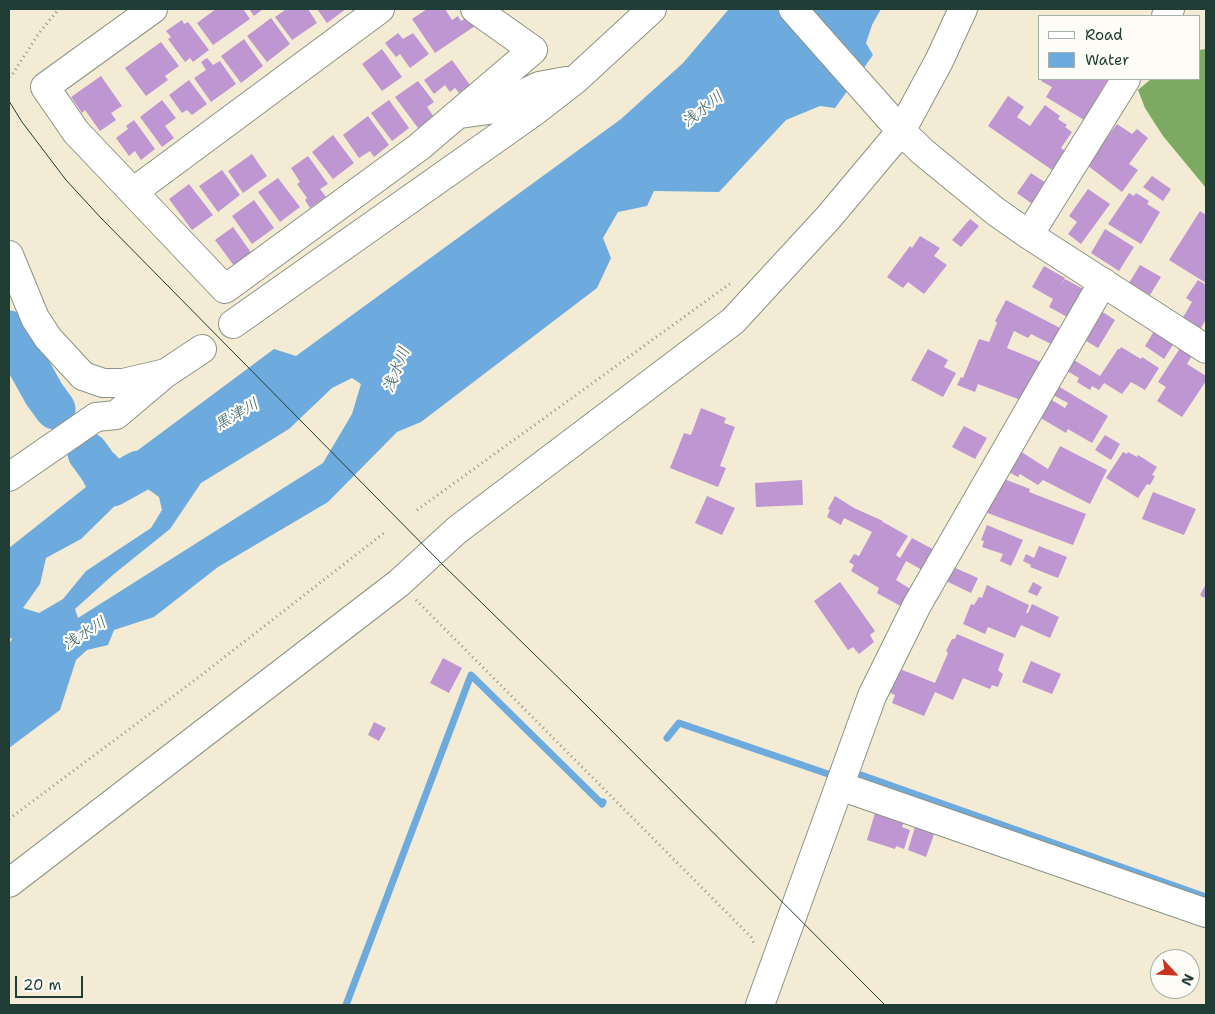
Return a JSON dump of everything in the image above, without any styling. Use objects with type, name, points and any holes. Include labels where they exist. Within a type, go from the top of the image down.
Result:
[{"type":"street","points":[[153,9],[45,87],[76,132],[225,289],[419,147],[533,50],[475,9]]},
{"type":"street","points":[[133,192],[380,9]]},
{"type":"street","points":[[234,324],[535,111],[575,80],[652,9]]},
{"type":"street","points":[[793,9],[922,152],[995,211],[1029,235],[1206,349]]},
{"type":"street","points":[[9,883],[399,583],[457,530],[732,321],[828,218],[901,130],[939,61],[964,9]]},
{"type":"street","points":[[457,115],[489,110],[539,86],[575,80]]},
{"type":"street","points":[[1029,235],[1125,80]]},
{"type":"street","points":[[9,255],[35,318],[48,338],[82,376],[103,383],[123,383],[166,372]]},
{"type":"street","points":[[760,1005],[872,696],[917,606],[1103,282]]},
{"type":"street","points":[[9,477],[96,417],[116,415],[166,372],[202,350]]},
{"type":"street","points":[[840,786],[1206,913]]},
{"type":"path","points":[[9,77],[39,33],[59,9]]},
{"type":"path","points":[[417,510],[734,281]]},
{"type":"path","points":[[9,819],[199,677],[384,533]]},
{"type":"path","points":[[399,583],[751,938],[757,954]]},
{"type":"green space","points":[[1206,49],[1206,188],[1163,136],[1145,108],[1138,90],[1150,80],[1200,80],[1200,50]]},
{"type":"water","name":"浅水川","points":[[729,9],[881,9],[872,25],[866,43],[873,55],[835,108],[820,106],[786,120],[719,192],[654,191],[647,206],[618,212],[603,238],[611,258],[597,288],[421,422],[397,432],[328,502],[218,567],[154,617],[114,630],[108,645],[87,650],[76,660],[60,710],[9,748],[9,644],[12,639],[9,637],[9,548],[86,487],[81,477],[114,453],[122,462],[274,349],[296,356],[621,119],[683,63]],"holes":[[[352,378],[361,384],[352,414],[323,463],[78,618],[75,609],[114,574],[170,529],[201,483],[289,429],[332,388]],[[145,487],[159,497],[162,510],[151,528],[86,571],[63,599],[39,613],[23,608],[40,584],[46,558],[81,539],[132,489]]]},
{"type":"building","points":[[216,9],[243,9],[250,19],[213,45],[197,23]]},
{"type":"building","points":[[249,9],[263,9],[254,16]]},
{"type":"building","points":[[285,9],[308,9],[317,23],[292,40],[275,17]]},
{"type":"building","points":[[317,9],[346,9],[327,23]]},
{"type":"building","points":[[427,9],[445,9],[452,20],[458,16],[461,21],[469,16],[475,26],[435,53],[412,19]]},
{"type":"building","points":[[271,18],[290,44],[267,62],[247,36]]},
{"type":"building","points":[[182,20],[184,24],[188,22],[209,50],[193,62],[190,58],[185,62],[168,39],[171,37],[166,31]]},
{"type":"building","points":[[398,33],[403,39],[413,33],[429,54],[410,68],[400,54],[396,57],[385,43]]},
{"type":"building","points":[[244,39],[263,66],[241,83],[221,56]]},
{"type":"building","points":[[161,42],[179,66],[165,76],[168,80],[146,96],[125,68]]},
{"type":"building","points":[[382,49],[402,77],[382,91],[362,64]]},
{"type":"building","points":[[207,58],[213,65],[220,61],[236,84],[211,102],[194,78],[206,70],[201,62]]},
{"type":"building","points":[[452,60],[470,85],[459,93],[455,88],[450,92],[445,85],[434,94],[424,80]]},
{"type":"building","points":[[101,76],[122,106],[111,113],[116,120],[100,131],[85,110],[82,113],[71,97]]},
{"type":"building","points":[[189,80],[207,104],[192,115],[187,110],[182,113],[169,95]]},
{"type":"building","points":[[1107,80],[1084,120],[1046,97],[1052,87],[1041,81]]},
{"type":"building","points":[[418,81],[434,102],[427,107],[434,117],[418,128],[395,97]]},
{"type":"building","points":[[1008,96],[1024,107],[1017,117],[1030,126],[1045,105],[1060,116],[1058,119],[1067,125],[1065,127],[1072,132],[1061,148],[1068,153],[1055,172],[988,126]]},
{"type":"building","points":[[162,100],[176,118],[165,126],[174,138],[162,147],[140,117]]},
{"type":"building","points":[[389,100],[409,128],[392,141],[371,113]]},
{"type":"building","points":[[368,116],[389,145],[374,157],[370,151],[359,158],[343,135]]},
{"type":"building","points":[[134,120],[155,149],[141,160],[135,151],[129,156],[116,138],[128,129],[126,126]]},
{"type":"building","points":[[1117,124],[1132,134],[1137,129],[1148,138],[1129,164],[1138,170],[1122,192],[1087,165]]},
{"type":"building","points":[[333,135],[354,163],[333,179],[312,152]]},
{"type":"building","points":[[252,154],[267,176],[243,193],[228,171]]},
{"type":"building","points":[[308,156],[328,184],[320,189],[326,197],[310,208],[305,200],[307,198],[297,184],[300,182],[291,168]]},
{"type":"building","points":[[222,170],[240,195],[218,212],[199,186]]},
{"type":"building","points":[[1031,173],[1049,185],[1035,206],[1017,193]]},
{"type":"building","points":[[1152,176],[1171,189],[1163,201],[1143,187]]},
{"type":"building","points":[[278,178],[300,207],[280,222],[258,192]]},
{"type":"building","points":[[189,184],[213,215],[192,230],[169,199]]},
{"type":"building","points":[[1088,189],[1110,204],[1081,244],[1068,234],[1077,222],[1069,216]]},
{"type":"building","points":[[1129,193],[1134,196],[1136,193],[1149,201],[1147,204],[1160,212],[1141,244],[1108,224]]},
{"type":"building","points":[[254,200],[274,228],[252,244],[232,216]]},
{"type":"building","points":[[1200,211],[1206,215],[1206,283],[1169,260]]},
{"type":"building","points":[[970,219],[979,226],[961,247],[952,240]]},
{"type":"building","points":[[233,227],[252,254],[235,267],[215,240]]},
{"type":"building","points":[[1105,229],[1134,247],[1119,271],[1091,253]]},
{"type":"building","points":[[920,236],[940,248],[934,256],[947,265],[924,294],[908,282],[903,288],[887,277],[910,246],[912,248]]},
{"type":"building","points":[[1140,265],[1161,277],[1150,295],[1129,283]]},
{"type":"building","points":[[1044,266],[1065,278],[1060,286],[1065,279],[1087,291],[1071,319],[1049,307],[1053,299],[1032,287]]},
{"type":"building","points":[[1198,280],[1206,285],[1206,319],[1200,330],[1182,319],[1192,302],[1186,298]]},
{"type":"building","points":[[1006,300],[1064,330],[1055,346],[1031,334],[1028,338],[1014,331],[1007,348],[1041,362],[1026,402],[978,384],[975,392],[957,385],[961,377],[963,378],[979,339],[989,342],[997,323],[995,321]]},
{"type":"building","points":[[1101,311],[1115,320],[1098,348],[1083,339]]},
{"type":"building","points":[[1156,328],[1176,340],[1164,359],[1145,346]]},
{"type":"building","points":[[1182,345],[1194,352],[1187,364],[1206,376],[1206,381],[1182,417],[1157,401],[1166,387],[1158,382]]},
{"type":"building","points":[[1121,347],[1159,368],[1145,390],[1131,382],[1122,394],[1104,383],[1099,390],[1092,386],[1090,390],[1077,382],[1079,378],[1067,371],[1074,360],[1100,376]]},
{"type":"building","points":[[928,349],[948,360],[944,367],[956,373],[943,397],[911,380]]},
{"type":"building","points":[[1058,386],[1108,416],[1092,443],[1068,429],[1066,433],[1039,417],[1050,399],[1065,408],[1068,403],[1053,395]]},
{"type":"building","points":[[701,408],[726,418],[724,423],[735,427],[720,466],[726,468],[718,487],[670,468],[684,433],[691,435]]},
{"type":"building","points":[[964,426],[987,438],[975,459],[952,447]]},
{"type":"building","points":[[1105,435],[1120,444],[1111,460],[1095,450]]},
{"type":"building","points":[[1060,446],[1107,470],[1090,504],[1043,480],[1038,485],[1020,474],[1018,477],[1007,471],[1020,451],[1048,469]]},
{"type":"building","points":[[1123,452],[1127,454],[1128,452],[1137,457],[1138,455],[1157,467],[1152,475],[1155,476],[1150,485],[1147,484],[1138,498],[1106,478]]},
{"type":"building","points":[[1004,479],[1030,489],[1029,492],[1086,514],[1073,545],[985,512],[994,497],[996,498]]},
{"type":"building","points":[[802,480],[803,505],[756,507],[755,483]]},
{"type":"building","points":[[1153,492],[1196,509],[1184,535],[1142,519]]},
{"type":"building","points":[[707,496],[735,508],[722,535],[695,523]]},
{"type":"building","points":[[835,496],[854,508],[883,521],[880,528],[883,522],[908,536],[896,555],[900,558],[912,538],[938,552],[926,572],[906,561],[896,580],[912,590],[904,608],[877,593],[879,588],[851,571],[854,565],[849,562],[854,554],[859,556],[872,532],[844,518],[841,525],[827,517],[830,510],[828,509]]},
{"type":"building","points":[[987,525],[1023,540],[1011,566],[1000,561],[1003,554],[982,547],[984,541],[981,540]]},
{"type":"building","points":[[1039,546],[1067,557],[1058,578],[1030,567],[1031,565],[1023,561],[1026,554],[1034,558]]},
{"type":"building","points":[[953,567],[978,578],[971,593],[946,581]]},
{"type":"building","points":[[840,582],[875,631],[870,635],[874,642],[859,654],[853,647],[848,650],[814,601]]},
{"type":"building","points":[[1033,582],[1042,587],[1037,596],[1028,592]]},
{"type":"building","points":[[1206,584],[1206,594],[1204,598],[1200,595]]},
{"type":"building","points":[[987,585],[1029,605],[1026,613],[1028,613],[1032,604],[1059,617],[1050,638],[1021,625],[1015,638],[988,627],[985,634],[963,624],[971,604],[974,605],[979,597],[982,598]]},
{"type":"building","points":[[957,634],[1004,654],[998,670],[1003,674],[998,687],[992,685],[990,689],[963,678],[953,700],[935,692],[924,716],[892,703],[895,695],[890,693],[900,669],[935,683],[948,653],[946,651]]},
{"type":"building","points":[[443,658],[462,668],[449,693],[430,683]]},
{"type":"building","points":[[1031,661],[1061,674],[1052,694],[1022,682]]},
{"type":"building","points":[[374,722],[386,728],[379,741],[368,735]]},
{"type":"building","points":[[877,806],[906,815],[902,827],[910,830],[904,849],[896,846],[895,849],[867,840]]},
{"type":"building","points":[[922,822],[937,826],[926,857],[908,850],[915,827],[920,829]]},
{"type":"waterway","name":"黒津川","points":[[9,331],[44,394],[55,409]]},
{"type":"waterway","name":"黒津川","points":[[88,453],[112,486],[139,471]]},
{"type":"waterway","points":[[346,1005],[471,675],[602,804],[603,802]]},
{"type":"waterway","points":[[667,738],[679,723],[834,776]]},
{"type":"waterway","points":[[861,775],[1206,897]]},
{"type":"tram line","points":[[9,101],[22,122],[66,180],[101,218],[441,563],[576,695],[885,1005]]}]
